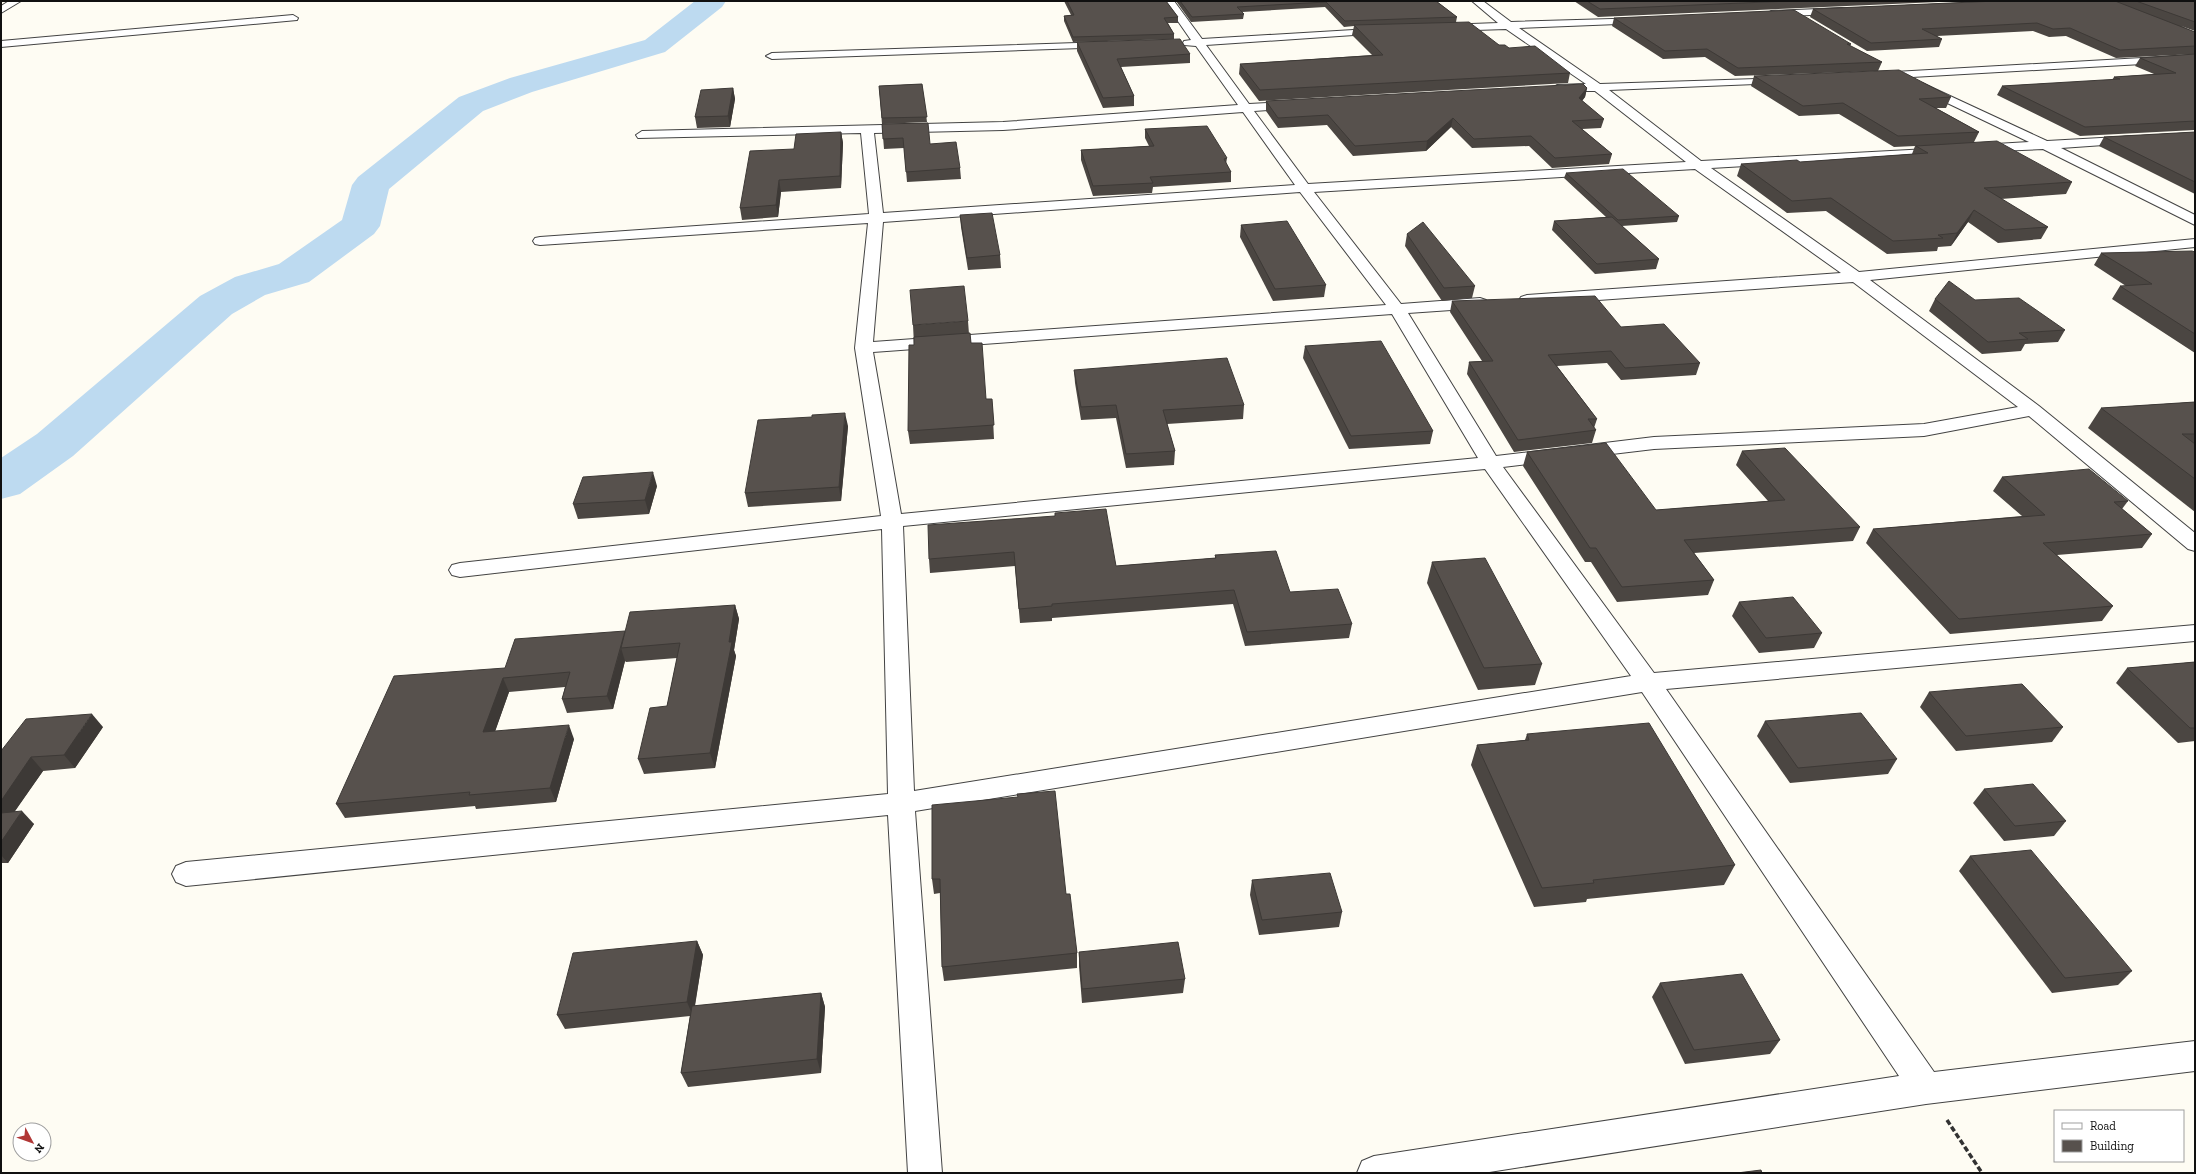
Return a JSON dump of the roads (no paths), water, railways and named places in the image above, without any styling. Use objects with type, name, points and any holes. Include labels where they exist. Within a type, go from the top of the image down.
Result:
[{"type":"street","points":[[1,10],[16,1]]},
{"type":"street","points":[[1169,1],[1304,188],[1397,309],[1490,463],[1648,682],[1926,1088]]},
{"type":"street","points":[[1477,1],[1509,26],[1597,86],[1698,165],[1856,277],[2033,410],[2195,544]]},
{"type":"street","points":[[1767,1],[1794,13],[1813,25]]},
{"type":"street","points":[[1762,15],[1857,10]]},
{"type":"street","points":[[1,44],[292,18]]},
{"type":"street","points":[[1438,28],[1651,20]]},
{"type":"street","points":[[1175,43],[1198,43],[1390,29]]},
{"type":"street","points":[[772,56],[1119,45]]},
{"type":"street","points":[[1866,76],[2195,58]]},
{"type":"street","points":[[1878,64],[1897,75],[2046,145],[2195,221]]},
{"type":"street","points":[[1542,90],[1597,86],[1794,79]]},
{"type":"street","points":[[642,135],[741,134],[1003,126],[1311,103]]},
{"type":"street","points":[[867,129],[876,217],[864,348],[892,521],[901,803],[925,1173]]},
{"type":"street","points":[[540,241],[1304,188],[2148,138]]},
{"type":"street","points":[[864,348],[1856,277],[2195,243]]},
{"type":"street","points":[[460,570],[892,521],[1490,463],[1654,443],[1924,430],[2033,410]]},
{"type":"street","points":[[186,874],[901,803],[1648,682],[2195,634]]},
{"type":"street","points":[[1374,1173],[1926,1088],[2195,1056]]},
{"type":"waterway","points":[[1,483],[55,445],[216,305],[250,286],[294,273],[360,226],[371,185],[471,104],[521,85],[655,46],[712,1]]}]
